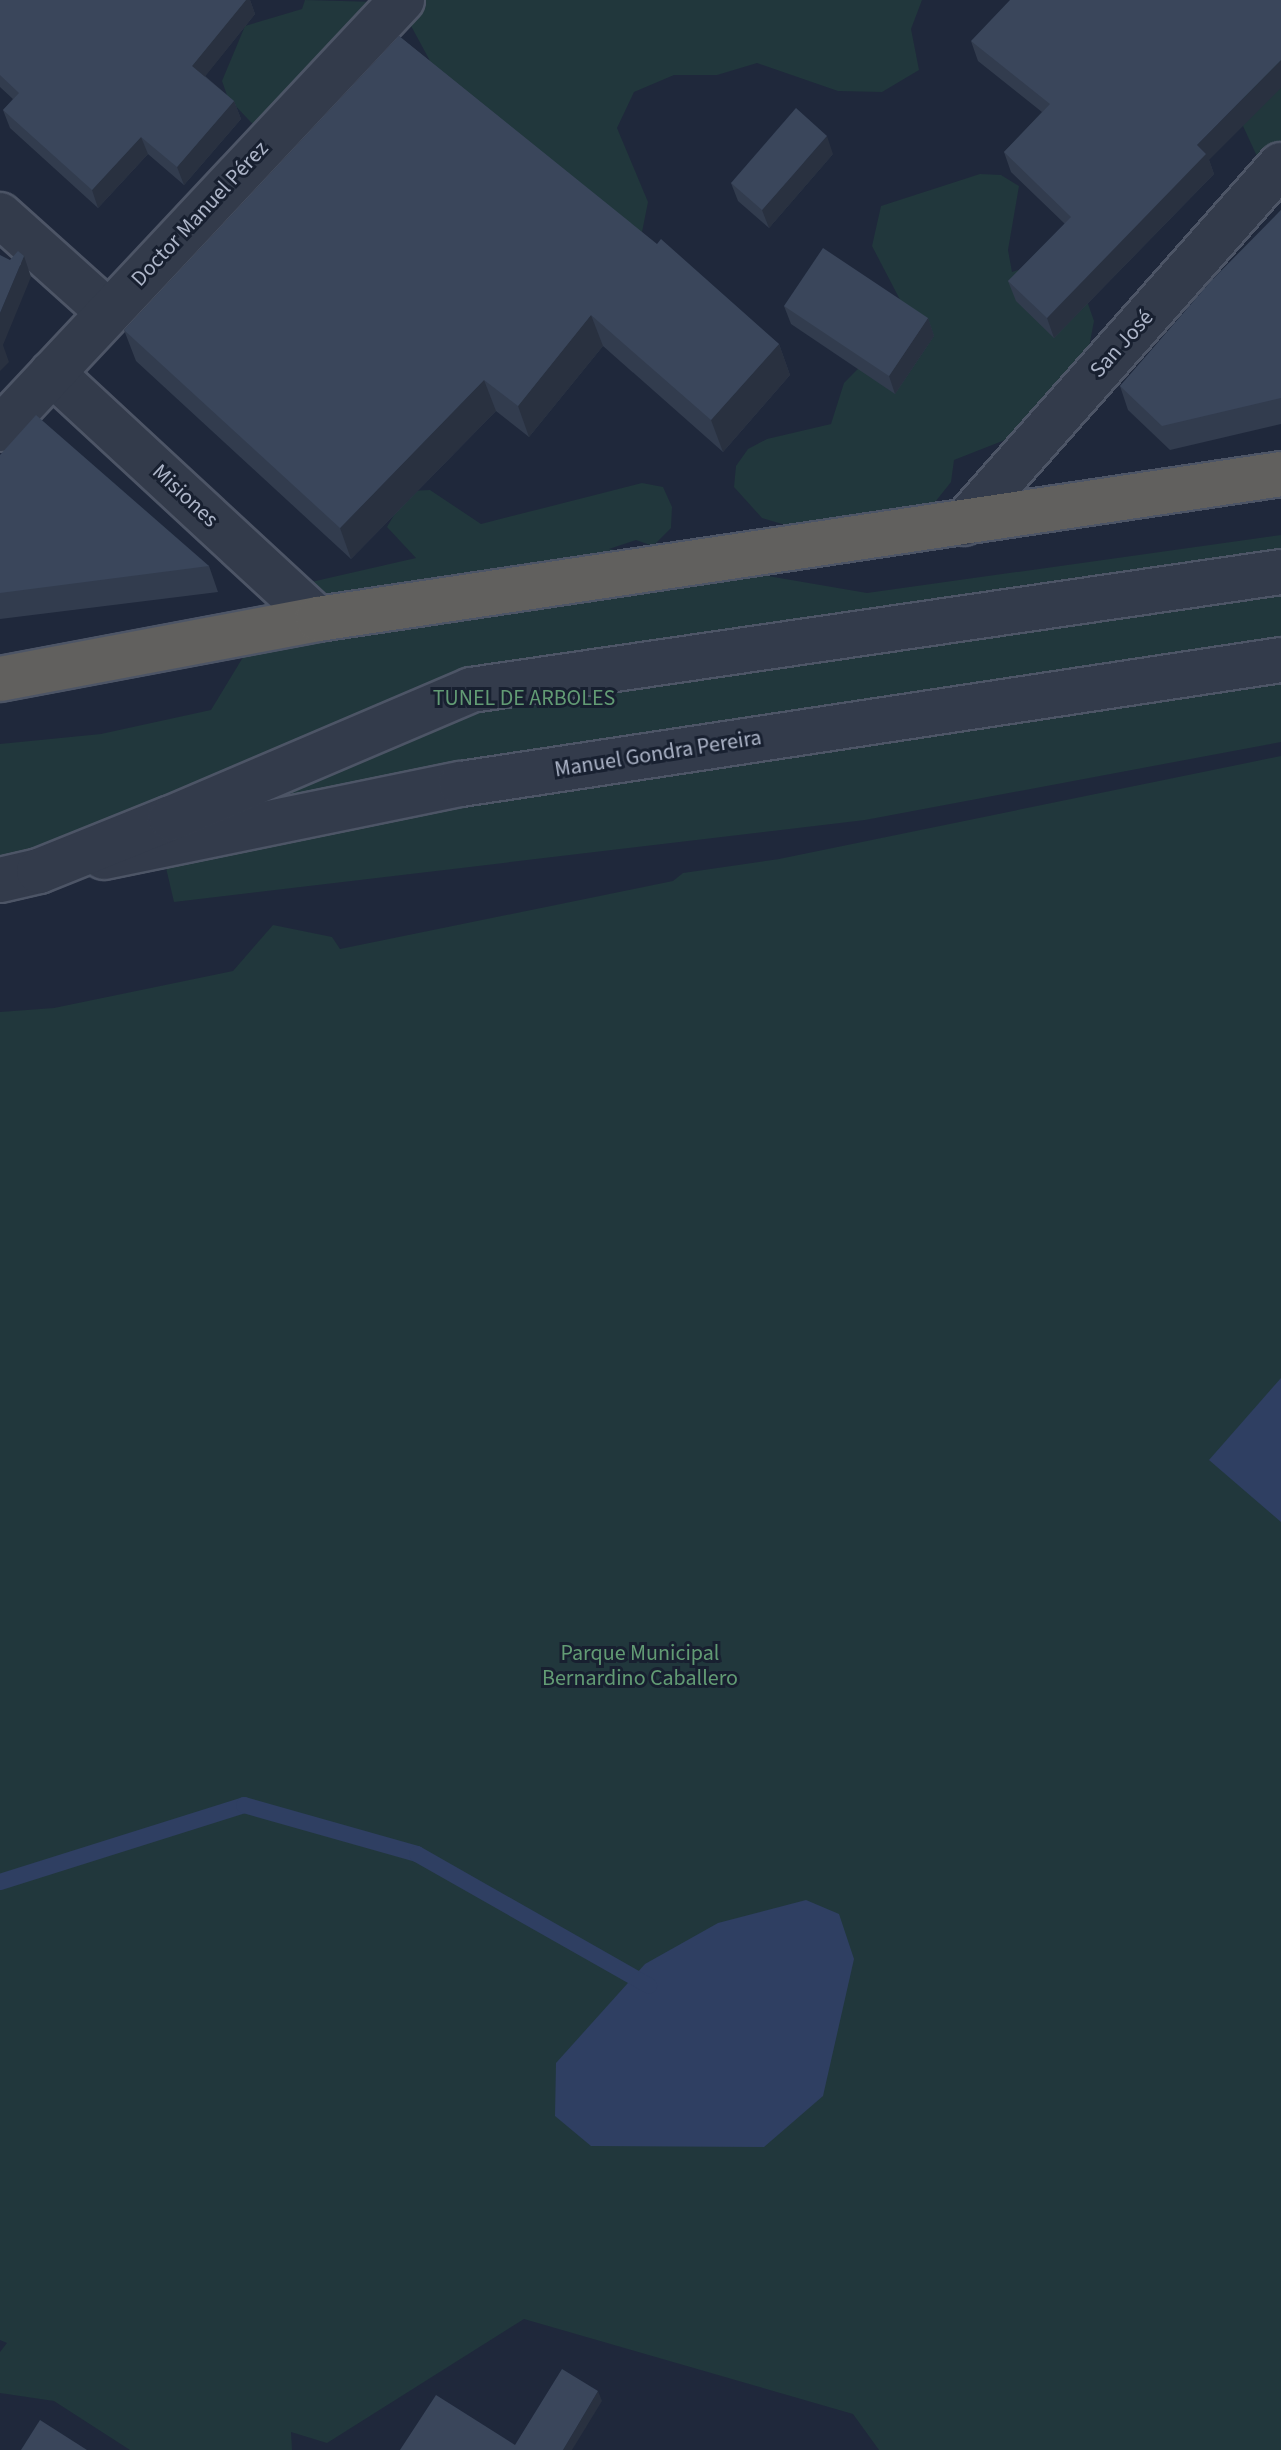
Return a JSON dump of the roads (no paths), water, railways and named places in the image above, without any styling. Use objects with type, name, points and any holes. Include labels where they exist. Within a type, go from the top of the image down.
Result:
[{"type":"highway","points":[[0,679],[318,619],[1281,474]]},
{"type":"street","name":"Doctor Manuel Pérez","points":[[0,429],[402,0]]},
{"type":"street","name":"San José","points":[[964,523],[1281,165]]},
{"type":"street","points":[[0,215],[108,312]]},
{"type":"street","name":"Misiones","points":[[52,373],[318,619]]},
{"type":"street","points":[[20,876],[471,690],[1281,572]]},
{"type":"street","name":"Manuel Gondra Pereira","points":[[20,876],[461,784],[1281,660]]},
{"type":"water","points":[[1281,1378],[1281,1522],[1209,1460]]},
{"type":"water","points":[[806,1900],[839,1914],[854,1959],[823,2096],[764,2147],[591,2146],[555,2116],[556,2063],[645,1964],[718,1923]]},
{"type":"waterway","points":[[0,1882],[244,1805],[417,1854],[649,1986]]},
{"type":"park label","name":"TUNEL DE ARBOLES","points":[[524,699]]},
{"type":"park label","name":"Parque Municipal Bernardino Caballero","points":[[640,1666]]}]
